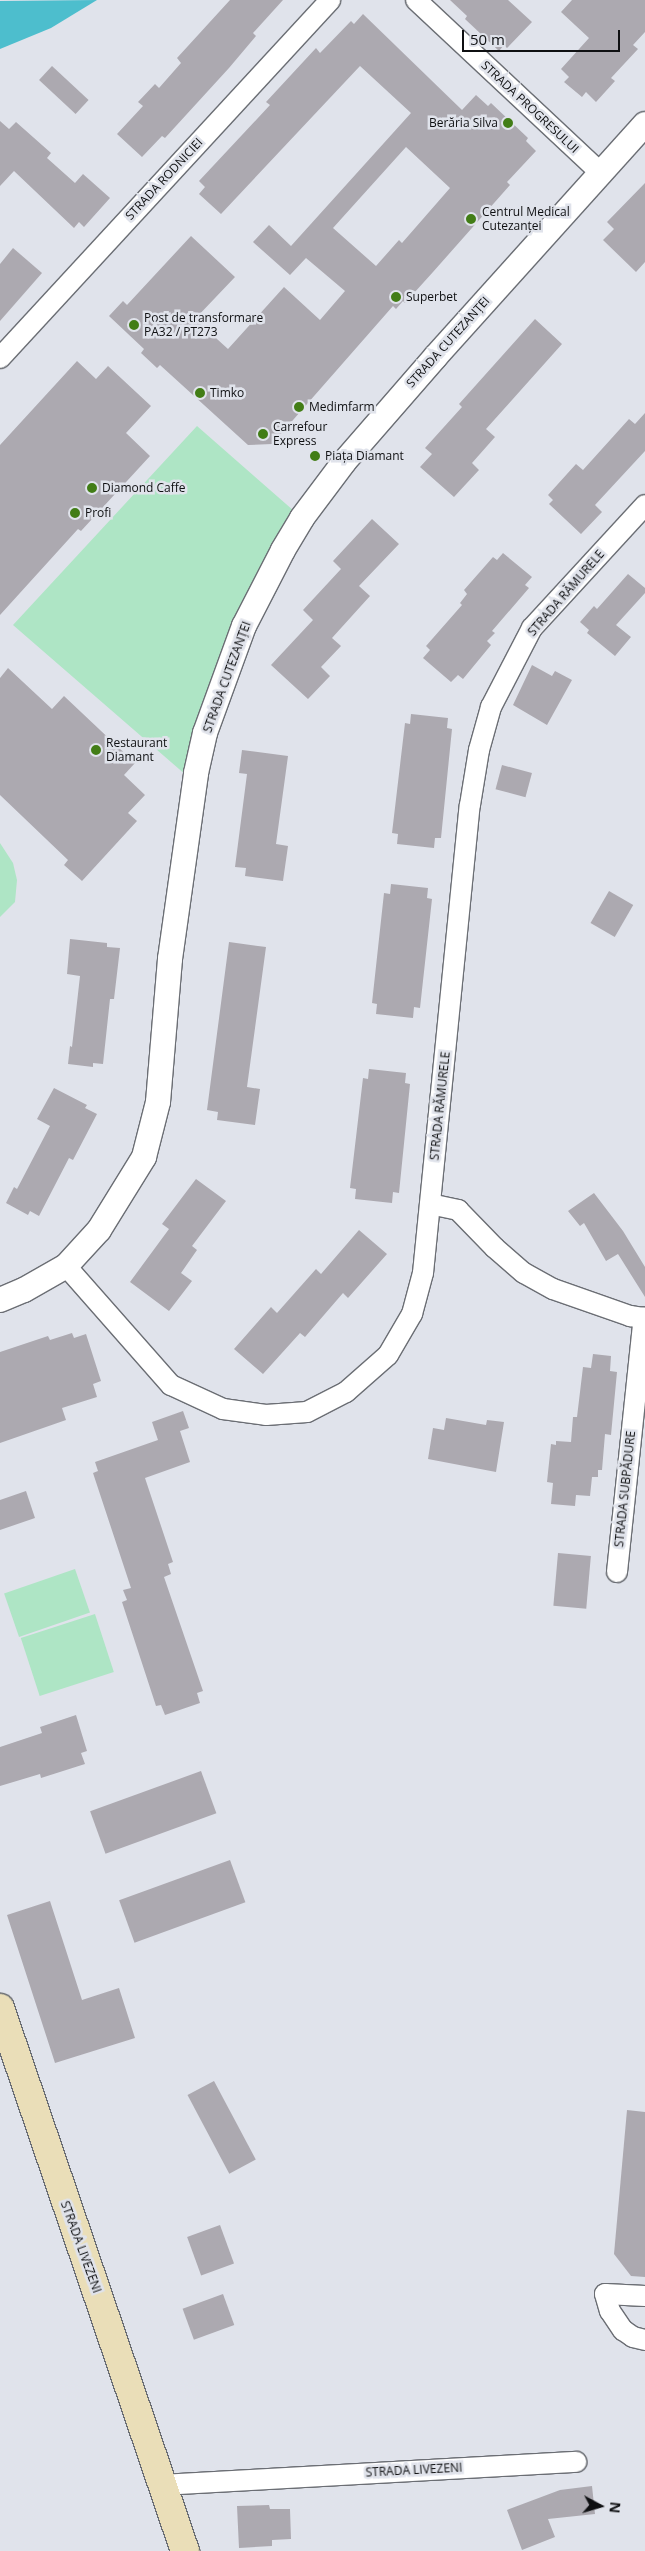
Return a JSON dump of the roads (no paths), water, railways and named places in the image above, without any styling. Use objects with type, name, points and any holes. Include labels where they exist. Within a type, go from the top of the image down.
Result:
[{"type":"main road","name":"STRADA LIVEZENI","points":[[0,2008],[185,2551]]},
{"type":"street","name":"STRADA RODNICIEI","points":[[0,358],[330,0]]},
{"type":"street","name":"STRADA PROGRESULUI","points":[[416,0],[601,173]]},
{"type":"street","name":"STRADA CUTEZANȚEI","points":[[0,1300],[24,1290],[66,1266],[99,1230],[124,1193],[144,1157],[153,1128],[158,1102],[170,959],[194,782],[205,733],[244,626],[302,518],[338,469],[416,378],[645,124]]},
{"type":"street","name":"STRADA RĂMURELE","points":[[66,1266],[171,1385],[223,1409],[266,1415],[307,1412],[346,1392],[388,1355],[412,1314],[423,1273],[470,805],[479,750],[491,707],[532,628],[645,505]]},
{"type":"street","name":"STRADA SUBPĂDURE","points":[[430,1204],[458,1210],[495,1248],[524,1273],[553,1290],[606,1309],[630,1316],[644,1317],[617,1572]]},
{"type":"street","points":[[645,2296],[605,2294],[610,2311],[623,2330],[633,2337],[645,2340]]},
{"type":"street","name":"STRADA LIVEZENI","points":[[162,2485],[576,2462]]},
{"type":"water","points":[[97,0],[51,28],[0,49],[0,1]]},
{"type":"place","name":"Berăria Silva","points":[[508,123]]},
{"type":"place","name":"Centrul Medical Cutezanței","points":[[471,219]]},
{"type":"place","name":"Superbet","points":[[396,297]]},
{"type":"place","name":"Post de transformare PA32 / PT273","points":[[134,325]]},
{"type":"place","name":"Timko","points":[[200,393]]},
{"type":"place","name":"Medimfarm","points":[[299,407]]},
{"type":"place","name":"Carrefour Express","points":[[263,434]]},
{"type":"place","name":"Piața Diamant","points":[[315,456]]},
{"type":"place","name":"Diamond Caffe","points":[[92,488]]},
{"type":"place","name":"Profi","points":[[75,513]]},
{"type":"place","name":"Restaurant Diamant","points":[[96,750]]}]
